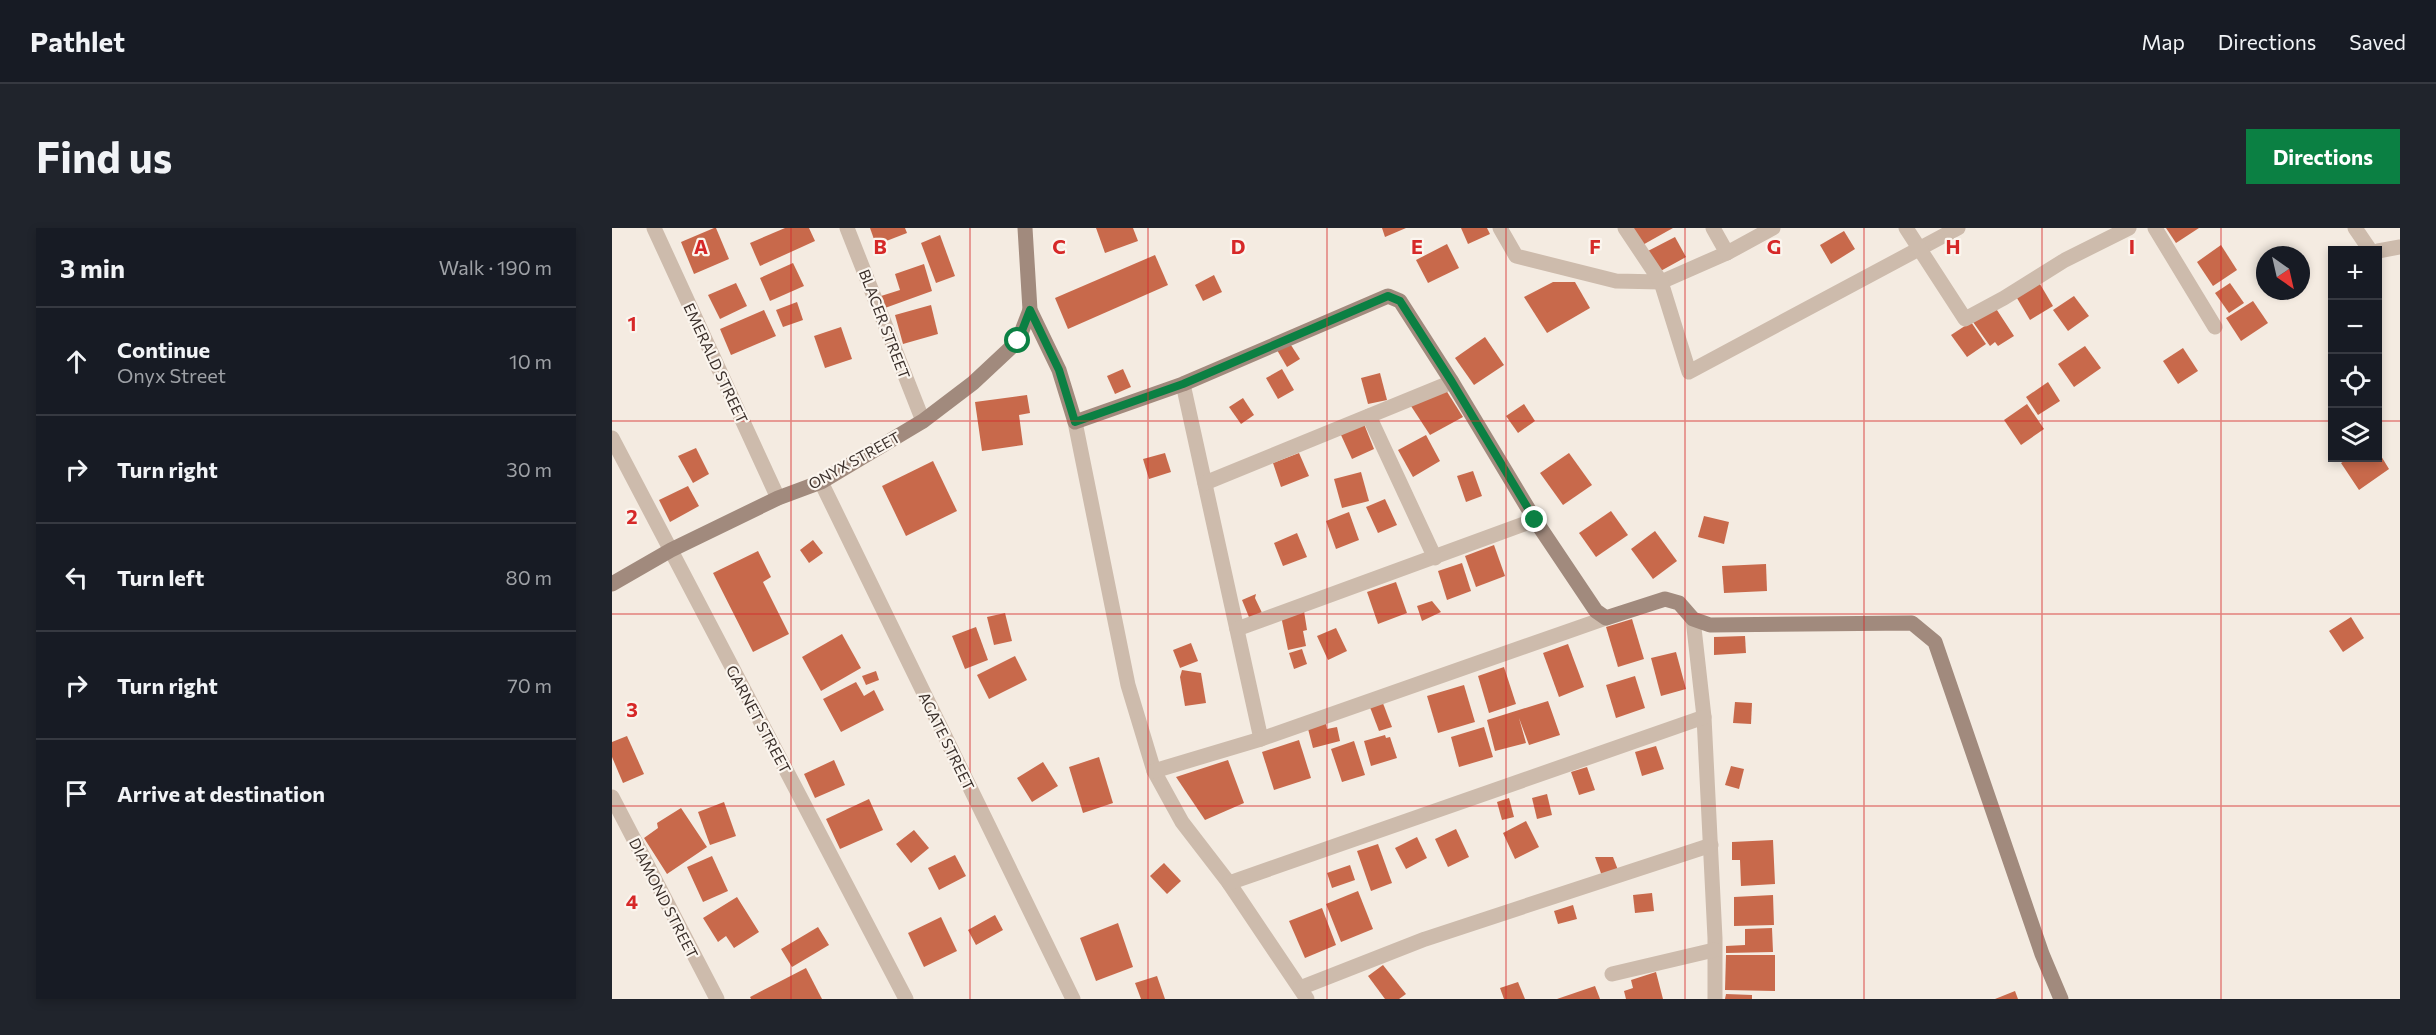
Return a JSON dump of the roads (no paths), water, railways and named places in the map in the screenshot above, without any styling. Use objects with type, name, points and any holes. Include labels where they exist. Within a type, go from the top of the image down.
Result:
[{"type":"street","name":"EMERALD STREET","points":[[654,228],[778,498]]},
{"type":"street","name":"BLACER STREET","points":[[847,228],[923,421]]},
{"type":"street","points":[[1025,228],[1030,310],[1059,370],[1075,422],[1128,686],[1154,771],[1182,822],[1229,883],[1304,994],[1425,939],[1711,845]]},
{"type":"street","points":[[1500,228],[1516,256],[1616,281],[1661,282],[1727,253],[1773,228]]},
{"type":"street","points":[[1625,228],[1661,282],[1689,372],[1958,228]]},
{"type":"street","points":[[1713,228],[1727,253]]},
{"type":"street","points":[[1906,228],[1918,250],[1965,319],[2065,260],[2128,228]]},
{"type":"street","points":[[2155,228],[2215,327]]},
{"type":"street","points":[[2355,228],[2367,246]]},
{"type":"street","points":[[2382,250],[2400,247]]},
{"type":"street","points":[[1075,422],[1183,384],[1388,296],[1400,301],[1535,520],[1596,611],[1606,618]]},
{"type":"street","name":"ONYX STREET","points":[[612,584],[671,550],[778,498],[821,482],[923,421],[974,384],[1018,341],[1030,310]]},
{"type":"street","points":[[1205,483],[1452,382]]},
{"type":"street","points":[[1183,384],[1262,739]]},
{"type":"street","points":[[1369,416],[1435,558]]},
{"type":"street","name":"GARNET STREET","points":[[612,438],[906,999]]},
{"type":"street","name":"AGATE STREET","points":[[821,482],[1073,999]]},
{"type":"street","points":[[1237,629],[1535,520]]},
{"type":"street","points":[[1154,771],[1262,739],[1665,599],[1679,603],[1693,619],[1710,625],[1912,623],[1935,642],[2042,954],[2061,999]]},
{"type":"street","points":[[1693,619],[1704,717],[1711,845],[1715,999]]},
{"type":"street","points":[[1229,883],[1704,717]]},
{"type":"street","name":"DIAMOND STREET","points":[[612,797],[717,999]]},
{"type":"street","points":[[1612,974],[1714,950]]}]
